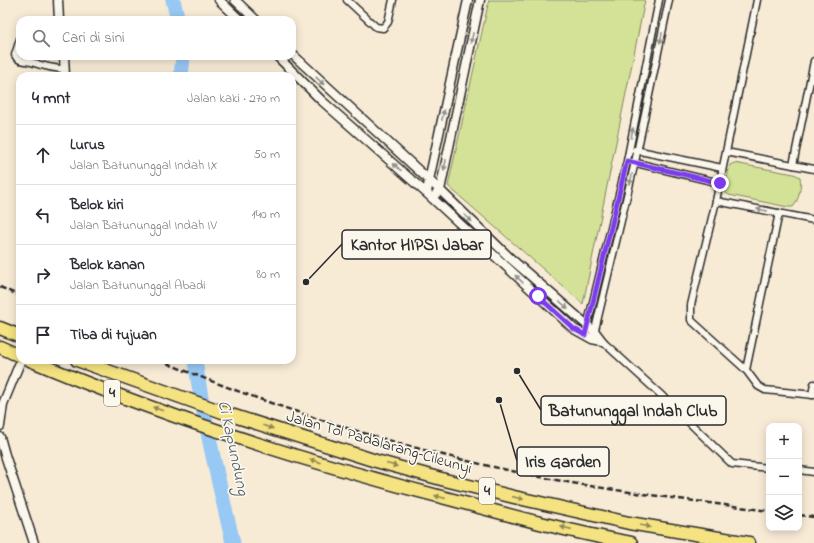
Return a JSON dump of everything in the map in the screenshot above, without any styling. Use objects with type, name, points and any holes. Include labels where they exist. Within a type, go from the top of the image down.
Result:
[{"type":"highway","points":[[0,328],[16,334]]},
{"type":"highway","points":[[0,347],[16,354]]},
{"type":"highway","name":"4","points":[[40,364],[85,383],[232,435],[372,479],[504,514],[631,543]]},
{"type":"highway","name":"Jalan Tol Padalarang–Cileunyi","points":[[88,364],[192,402],[376,461],[506,495],[629,523],[749,543]]},
{"type":"street","points":[[58,0],[59,16]]},
{"type":"street","points":[[219,0],[236,16]]},
{"type":"street","points":[[235,0],[252,16]]},
{"type":"street","points":[[347,0],[376,27],[383,28],[388,22],[393,0]]},
{"type":"street","points":[[429,195],[429,180],[468,0]]},
{"type":"street","points":[[440,190],[480,0]]},
{"type":"street","points":[[588,326],[627,161],[659,0]]},
{"type":"street","points":[[591,335],[638,151],[669,0]]},
{"type":"street","points":[[757,0],[720,183],[691,305],[691,320],[746,370],[758,386],[764,390],[813,395],[814,384]]},
{"type":"street","points":[[296,58],[440,190],[510,258],[588,326],[591,335]]},
{"type":"street","points":[[19,60],[32,62],[63,72]]},
{"type":"street","points":[[64,60],[66,72]]},
{"type":"street","points":[[281,60],[293,72]]},
{"type":"street","points":[[793,165],[814,61]]},
{"type":"street","points":[[296,75],[322,100],[429,195],[574,329],[602,341],[660,394],[732,464],[766,468]]},
{"type":"street","points":[[629,149],[722,168]]},
{"type":"street","points":[[726,152],[814,169]]},
{"type":"street","points":[[627,161],[720,183]]},
{"type":"street","points":[[429,195],[440,190]]},
{"type":"street","points":[[716,201],[814,220]]},
{"type":"street","points":[[746,370],[779,213]]},
{"type":"street","points":[[0,426],[3,404],[19,364]]},
{"type":"street","points":[[0,437],[34,543]]},
{"type":"street","points":[[802,470],[814,472]]},
{"type":"green space","points":[[489,0],[645,0],[583,304],[448,186]]},
{"type":"green space","points":[[734,163],[794,174],[800,177],[800,193],[793,207],[729,195],[725,192],[725,187],[730,165]]},
{"type":"waterway","name":"Ci Kapundung","points":[[173,0],[177,16]]},
{"type":"waterway","name":"Ci Kapundung","points":[[181,72],[183,60]]},
{"type":"waterway","name":"Ci Kapundung","points":[[196,364],[207,429],[233,543]]},
{"type":"railway","points":[[0,287],[16,294]]},
{"type":"railway","points":[[169,364],[255,397],[305,414],[404,445],[454,458],[505,470],[582,485],[766,511]]},
{"type":"railway","points":[[802,515],[814,517]]},
{"type":"place","name":"Kantor HIPSI Jabar","points":[[306,282]]},
{"type":"place","name":"Batununggal Indah Club","points":[[517,371]]},
{"type":"place","name":"Iris Garden","points":[[499,400]]},
{"type":"route","points":[[538,296],[574,329],[585,335],[627,161],[720,183]]}]
